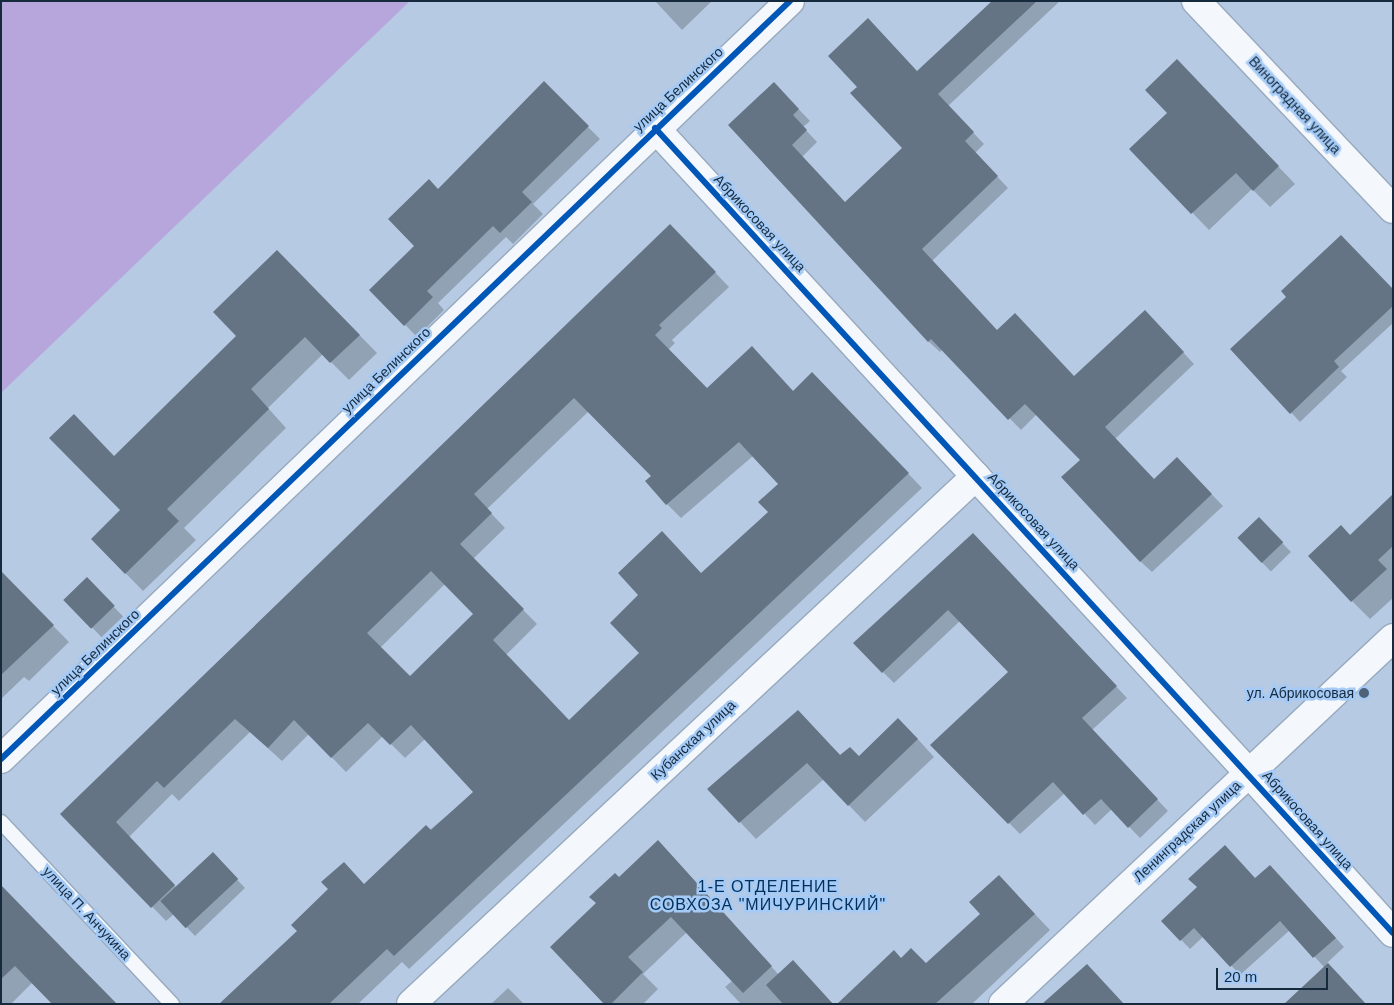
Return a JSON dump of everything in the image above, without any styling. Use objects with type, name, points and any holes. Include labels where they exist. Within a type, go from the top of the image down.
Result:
[{"type":"street","name":"улица Белинского","points":[[1,759],[655,128],[790,1]]},
{"type":"street","name":"Виноградная улица","points":[[1196,1],[1393,210]]},
{"type":"street","name":"Абрикосовая улица","points":[[655,128],[1249,773],[1393,933]]},
{"type":"street","name":"Кубанская улица","points":[[411,1004],[976,476]]},
{"type":"street","name":"Ленинградская улица","points":[[1003,1004],[1393,638]]},
{"type":"lane","name":"улица П. Анчукина","points":[[1,822],[172,1004]]},
{"type":"shaded area","points":[[1,1],[410,1],[1,393]]},
{"type":"building","points":[[992,1],[1037,1],[938,94],[974,132],[965,141],[998,176],[922,249],[997,330],[1015,313],[1074,376],[1145,310],[1184,352],[1105,427],[1154,479],[1177,457],[1212,494],[1140,562],[1061,477],[1080,460],[1025,404],[1008,420],[931,339],[928,342],[728,125],[774,82],[799,109],[793,115],[807,130],[792,145],[845,202],[902,148],[850,93],[857,87],[828,56],[868,18],[917,71]]},
{"type":"building","points":[[1177,59],[1279,166],[1253,191],[1236,173],[1191,214],[1129,149],[1167,113],[1145,90]]},
{"type":"building","points":[[544,81],[589,126],[522,192],[532,202],[500,233],[493,226],[427,291],[433,297],[404,326],[369,290],[414,246],[388,219],[429,179],[438,189]]},
{"type":"building","points":[[670,224],[716,272],[659,325],[662,328],[655,335],[707,388],[752,346],[793,391],[812,372],[909,473],[394,956],[387,949],[329,1004],[219,1004],[297,931],[291,925],[328,889],[321,882],[344,862],[364,884],[426,825],[431,830],[473,792],[411,725],[390,745],[368,723],[331,758],[294,720],[268,748],[235,719],[164,788],[157,781],[116,822],[175,885],[151,908],[60,814]],"holes":[[[574,398],[651,476],[645,481],[666,505],[739,442],[778,484],[758,502],[768,512],[701,573],[662,531],[618,573],[638,595],[610,623],[639,653],[569,720],[493,640],[524,609],[460,544],[492,513],[474,494]],[[431,571],[473,614],[410,676],[367,633]]]},
{"type":"building","points":[[1341,235],[1393,289],[1393,306],[1334,361],[1339,367],[1290,414],[1230,349],[1286,297],[1281,291]]},
{"type":"building","points":[[277,250],[360,335],[330,363],[305,337],[251,389],[269,409],[167,509],[179,521],[125,574],[91,539],[120,510],[49,438],[74,414],[114,456],[236,336],[213,312]]},
{"type":"building","points":[[1393,494],[1393,546],[1378,560],[1387,569],[1351,602],[1308,556],[1341,525],[1350,535]]},
{"type":"building","points":[[1259,517],[1283,542],[1262,563],[1237,538]]},
{"type":"building","points":[[973,533],[1117,686],[1082,718],[1158,799],[1128,828],[1101,799],[1083,815],[1053,782],[1008,824],[930,745],[1008,672],[948,610],[882,673],[853,643]]},
{"type":"building","points":[[1,571],[54,625],[1,675]]},
{"type":"building","points":[[87,577],[115,606],[91,629],[63,600]]},
{"type":"building","points":[[798,710],[840,755],[850,747],[859,756],[898,718],[918,739],[848,806],[807,763],[739,823],[707,789]]},
{"type":"building","points":[[658,840],[772,966],[743,993],[671,917],[628,957],[643,972],[611,1004],[604,1004],[550,947],[596,903],[589,897],[615,873],[619,877]]},
{"type":"building","points":[[1225,845],[1255,878],[1270,865],[1336,938],[1313,958],[1280,921],[1230,967],[1194,928],[1180,941],[1161,921],[1197,887],[1188,879]]},
{"type":"building","points":[[213,852],[238,879],[186,928],[160,901]]},
{"type":"building","points":[[999,875],[1035,914],[935,1004],[837,1004],[894,950],[901,958],[911,948],[926,963],[980,914],[969,902]]},
{"type":"building","points":[[1,885],[117,1004],[52,1004],[15,966],[1,979]]},
{"type":"building","points":[[793,960],[833,1004],[783,1004],[766,985]]},
{"type":"building","points":[[1328,963],[1366,1004],[1284,1004]]},
{"type":"building","points":[[1087,964],[1124,1004],[1042,1004]]},
{"type":"cycle path","points":[[1,759],[790,1]]},
{"type":"cycle path","points":[[655,128],[1393,933]]},
{"type":"place","name":"ул. Абрикосовая","points":[[1364,693]]},
{"type":"district","name":"1-Е ОТДЕЛЕНИЕ СОВХОЗА \"МИЧУРИНСКИЙ\"","points":[[768,896]]}]
